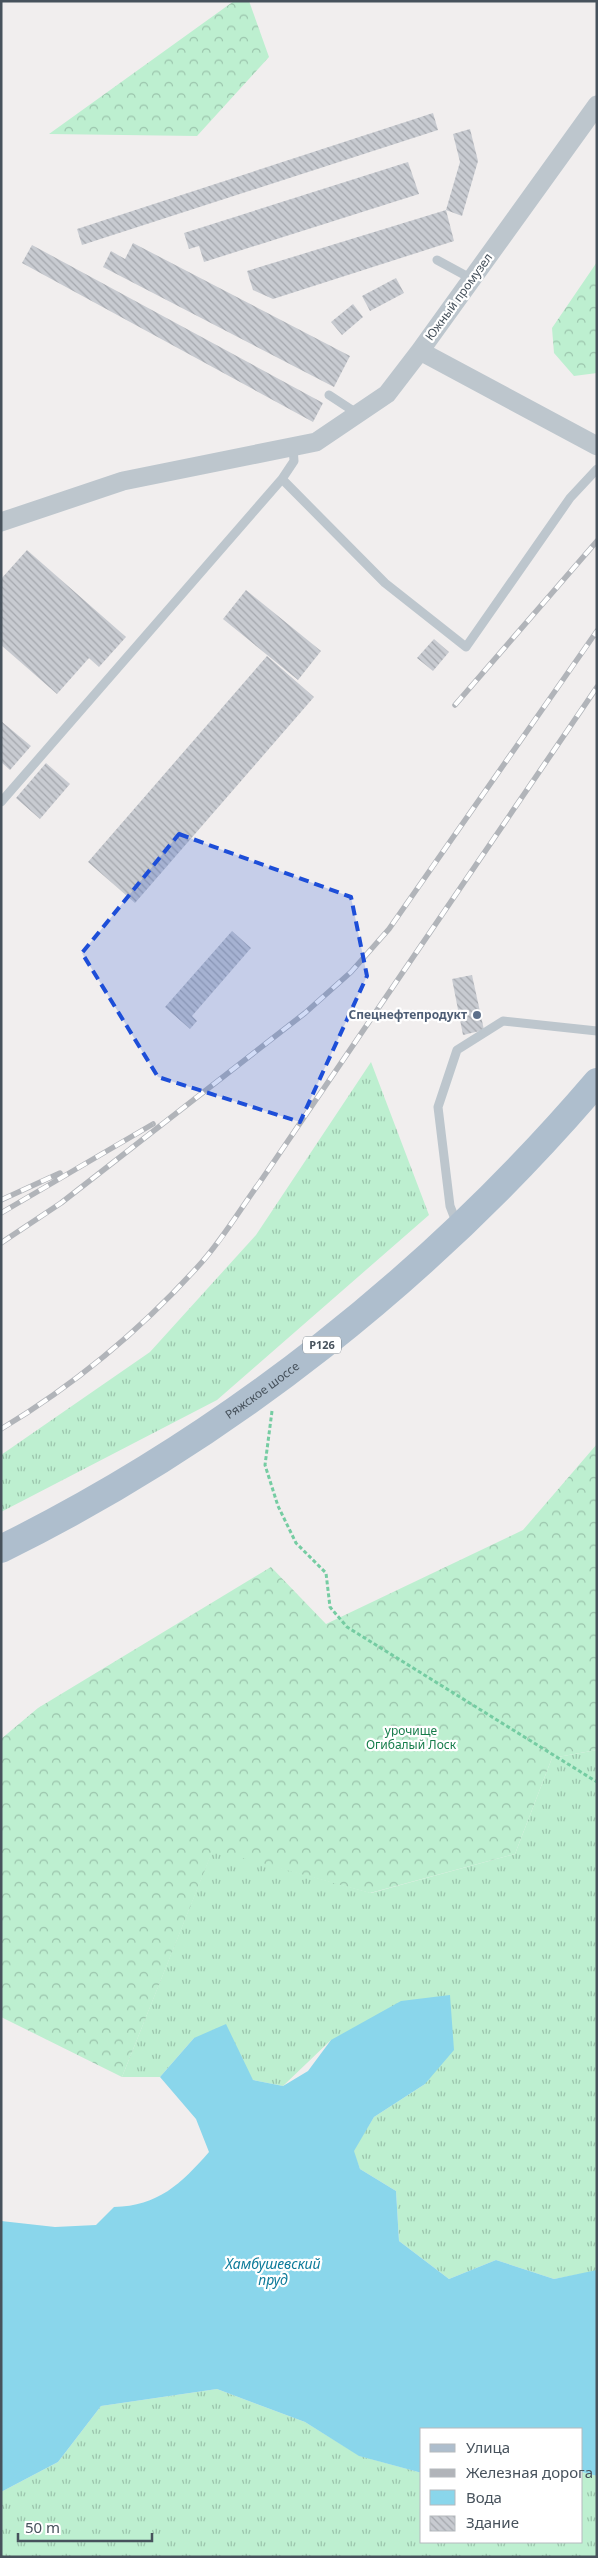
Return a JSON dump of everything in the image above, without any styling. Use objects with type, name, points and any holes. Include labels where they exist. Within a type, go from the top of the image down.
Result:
[{"type":"main road","name":"Ряжское шоссе","points":[[1,1549],[112,1490],[238,1409],[276,1381],[366,1310],[458,1227],[567,1116],[597,1082]]},
{"type":"street","name":"Южный промузел","points":[[597,105],[420,352],[597,446]]},
{"type":"street","points":[[1,522],[123,481],[316,442],[387,394],[420,352]]},
{"type":"lane","points":[[437,260],[472,279]]},
{"type":"lane","points":[[329,395],[358,414]]},
{"type":"lane","points":[[1,802],[282,479],[294,461],[293,447]]},
{"type":"lane","points":[[282,479],[386,583],[466,647],[570,498],[597,469]]},
{"type":"lane","points":[[458,1227],[450,1206],[438,1107],[457,1050],[503,1021],[597,1030]]},
{"type":"path","points":[[276,1381],[265,1465],[278,1506],[296,1543],[326,1572],[330,1607],[347,1627],[597,1782]]},
{"type":"highlighted area","points":[[179,834],[351,897],[367,976],[300,1122],[158,1077],[82,953]]},
{"type":"green space","points":[[234,1],[249,1],[269,57],[197,136],[49,134]]},
{"type":"green space","points":[[597,262],[597,373],[574,376],[554,353],[552,328]]},
{"type":"green space","points":[[371,1062],[429,1215],[217,1400],[1,1512],[1,1455],[150,1352],[256,1235]]},
{"type":"green space","name":"урочище Огибалый Лоск","points":[[597,1444],[597,1750],[552,1758],[515,1854],[370,1893],[213,1850],[122,2077],[1,2017],[1,1739],[38,1708],[271,1567],[326,1624],[523,1530]]},
{"type":"green space","points":[[597,1750],[597,2271],[554,2279],[496,2260],[449,2279],[399,2241],[396,2191],[360,2169],[353,2151],[374,2117],[425,2084],[331,2040],[283,2086],[253,2080],[194,2038],[160,2077],[122,2077],[213,1849],[371,1893],[515,1854],[552,1758]]},
{"type":"green space","points":[[217,2389],[305,2422],[360,2456],[420,2472],[420,2543],[583,2543],[583,2472],[597,2476],[597,2557],[1,2557],[1,2492],[58,2462],[101,2406]]},
{"type":"water","name":"Хамбушевский пруд","points":[[450,1995],[454,2050],[425,2084],[374,2117],[354,2151],[360,2169],[396,2191],[399,2241],[449,2279],[496,2260],[554,2279],[597,2270],[597,2476],[583,2472],[583,2428],[420,2428],[420,2472],[359,2456],[305,2422],[217,2389],[101,2406],[58,2462],[1,2492],[1,2221],[55,2227],[96,2225],[114,2207],[130,2206],[156,2198],[189,2174],[209,2152],[196,2119],[160,2077],[194,2038],[226,2024],[253,2080],[283,2086],[308,2071],[331,2040],[401,2001]]},
{"type":"building","points":[[433,113],[438,130],[82,245],[77,229]]},
{"type":"building","points":[[470,129],[478,161],[462,216],[446,210],[460,162],[453,134]]},
{"type":"building","points":[[408,162],[419,194],[204,262],[199,246],[189,249],[184,233]]},
{"type":"building","points":[[446,210],[454,241],[273,299],[253,290],[247,271]]},
{"type":"building","points":[[133,243],[350,356],[334,387],[103,267],[111,251],[125,259]]},
{"type":"building","points":[[32,245],[323,403],[313,422],[22,263]]},
{"type":"building","points":[[396,278],[404,293],[370,311],[362,296]]},
{"type":"building","points":[[353,304],[363,317],[342,335],[331,322]]},
{"type":"building","points":[[27,550],[126,637],[99,667],[89,658],[57,694],[1,645],[1,579]]},
{"type":"building","points":[[246,590],[321,651],[298,680],[223,619]]},
{"type":"building","points":[[434,639],[449,652],[433,671],[417,658]]},
{"type":"building","points":[[267,656],[314,697],[135,903],[88,862]]},
{"type":"building","points":[[1,721],[31,746],[10,770],[1,762]]},
{"type":"building","points":[[46,763],[70,784],[40,819],[16,798]]},
{"type":"building","points":[[232,931],[251,948],[192,1016],[197,1021],[190,1029],[165,1007]]},
{"type":"building","points":[[472,975],[484,1030],[463,1035],[452,979]]},
{"type":"railway","points":[[455,705],[597,541]]},
{"type":"railway","points":[[1,1243],[61,1203],[305,1013],[351,972],[389,929],[597,631]]},
{"type":"railway","points":[[1,1429],[56,1393],[108,1353],[157,1309],[202,1262],[225,1233],[597,687]]},
{"type":"railway","points":[[1,1213],[153,1124]]},
{"type":"railway","points":[[1,1200],[60,1173]]},
{"type":"place","name":"Спецнефтепродукт","points":[[477,1015]]}]
